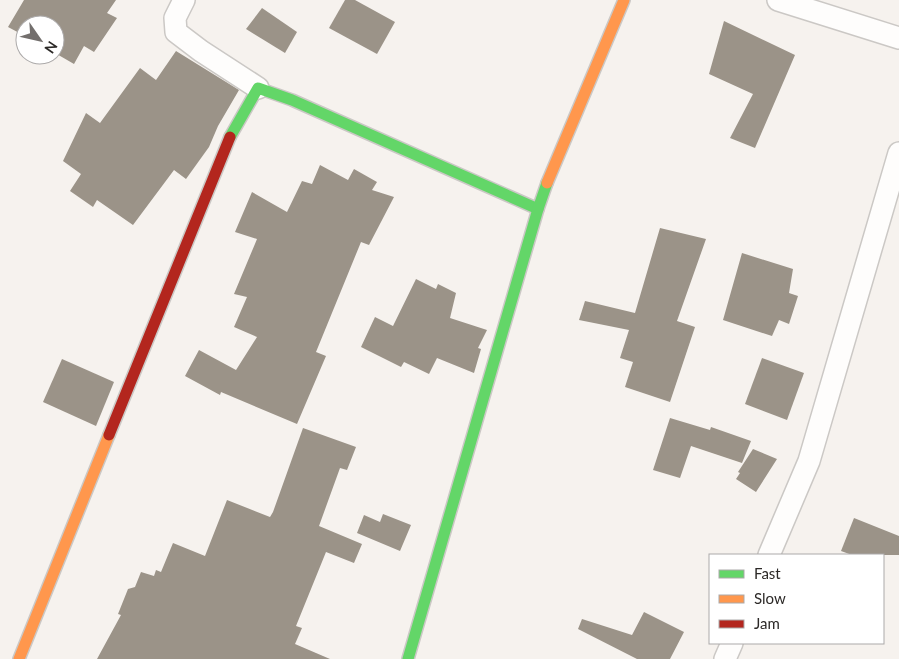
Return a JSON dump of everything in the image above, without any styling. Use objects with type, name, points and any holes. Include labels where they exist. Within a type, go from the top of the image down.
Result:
[{"type":"street","points":[[184,0],[175,18],[176,32],[201,51],[258,88],[292,100],[538,209]]},
{"type":"street","points":[[408,659],[538,209],[553,167],[624,0]]},
{"type":"street","points":[[778,0],[899,38]]},
{"type":"street","points":[[19,659],[231,134],[258,88]]},
{"type":"street","points":[[769,554],[809,461],[899,153]]},
{"type":"street","points":[[725,659],[732,644]]},
{"type":"building","points":[[24,0],[116,0],[107,13],[117,18],[94,52],[84,46],[74,64],[65,59],[65,15],[15,15]]},
{"type":"building","points":[[345,0],[355,0],[395,22],[377,54],[329,28]]},
{"type":"building","points":[[262,8],[297,32],[285,53],[246,29]]},
{"type":"building","points":[[15,15],[15,31],[8,27]]},
{"type":"building","points":[[724,21],[795,55],[755,148],[730,138],[753,94],[709,74]]},
{"type":"building","points":[[176,51],[239,90],[218,126],[209,147],[186,179],[174,170],[133,225],[97,200],[93,207],[70,191],[81,174],[63,161],[86,113],[100,123],[140,68],[156,80]]},
{"type":"building","points":[[320,165],[348,180],[354,169],[377,182],[372,190],[394,197],[369,245],[361,242],[316,352],[326,356],[297,424],[221,392],[220,395],[185,376],[199,350],[236,370],[257,337],[234,327],[247,297],[234,294],[257,239],[235,232],[252,192],[287,212],[302,181],[312,184]]},
{"type":"building","points":[[660,228],[706,239],[677,321],[695,327],[670,402],[625,387],[633,362],[620,358],[629,330],[579,320],[585,301],[635,313]]},
{"type":"building","points":[[742,253],[793,269],[789,293],[798,296],[789,324],[779,320],[772,336],[723,320]]},
{"type":"building","points":[[416,279],[436,289],[438,284],[456,293],[450,318],[487,330],[478,348],[481,349],[474,373],[437,358],[429,374],[404,362],[401,367],[361,347],[375,317],[393,326]]},
{"type":"building","points":[[762,358],[804,373],[787,420],[745,404]]},
{"type":"building","points":[[62,359],[114,382],[96,426],[43,402]]},
{"type":"building","points":[[670,418],[710,430],[711,427],[751,441],[742,463],[691,446],[680,478],[653,470]]},
{"type":"building","points":[[303,428],[356,447],[347,470],[340,468],[319,526],[362,544],[354,563],[326,552],[296,626],[302,628],[295,644],[330,659],[97,659],[121,615],[118,614],[128,589],[135,587],[141,572],[154,576],[156,570],[161,572],[173,543],[205,556],[227,500],[270,517]]},
{"type":"building","points":[[753,449],[777,459],[756,492],[736,479],[740,473],[738,472]]},
{"type":"building","points":[[383,514],[411,525],[400,551],[357,533],[364,515],[380,522]]},
{"type":"building","points":[[854,518],[899,536],[899,555],[849,554],[841,551]]},
{"type":"building","points":[[644,612],[684,632],[670,659],[637,659],[578,629],[582,619],[632,635]]},
{"type":"traffic: fast","points":[[230,137],[258,88],[292,100],[538,209]]},
{"type":"traffic: fast","points":[[408,659],[547,183]]},
{"type":"traffic: slow","points":[[547,183],[624,0]]},
{"type":"traffic: slow","points":[[19,659],[109,435]]},
{"type":"traffic: jam","points":[[109,435],[230,137]]}]
